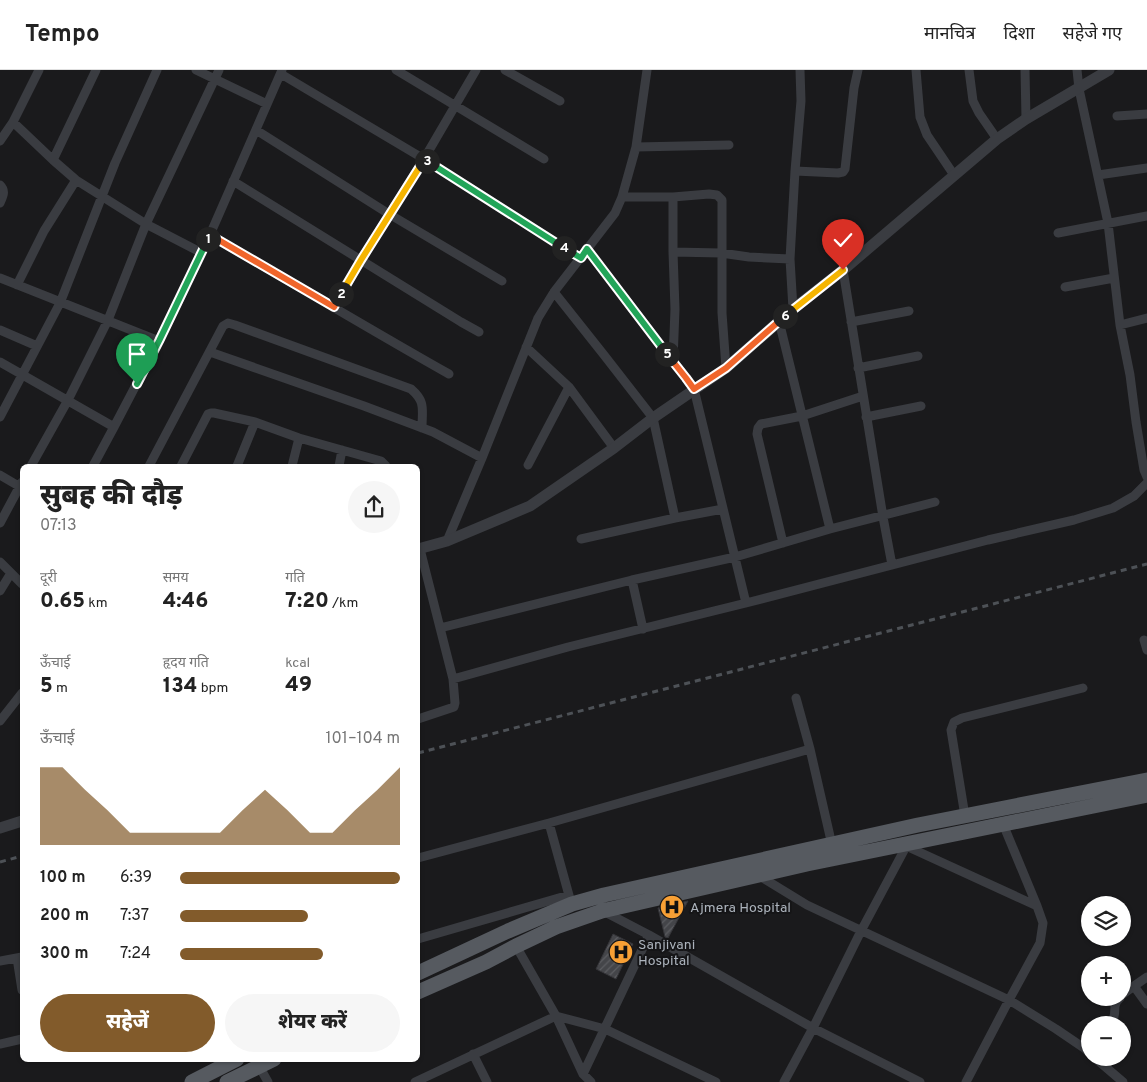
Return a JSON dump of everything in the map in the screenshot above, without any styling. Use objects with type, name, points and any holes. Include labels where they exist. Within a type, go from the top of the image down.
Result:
[{"type":"main road","points":[[420,972],[508,932],[570,900],[604,895],[918,825],[1147,780]]},
{"type":"main road","points":[[420,991],[486,962],[556,927],[602,911],[758,875],[1147,795]]},
{"type":"main road","points":[[227,1082],[268,1062]]},
{"type":"main road","points":[[192,1082],[216,1064]]},
{"type":"street","points":[[0,142],[13,122],[39,70]]},
{"type":"street","points":[[53,160],[96,70]]},
{"type":"street","points":[[0,417],[60,303],[115,163],[157,70]]},
{"type":"street","points":[[196,70],[217,74],[267,104]]},
{"type":"street","points":[[396,70],[544,159]]},
{"type":"street","points":[[334,307],[389,214],[424,160],[476,70]]},
{"type":"street","points":[[505,70],[560,101]]},
{"type":"street","points":[[447,541],[538,318],[554,292],[615,213],[622,197],[636,147],[647,70]]},
{"type":"street","points":[[792,309],[790,259],[801,101],[800,70]]},
{"type":"street","points":[[795,171],[843,172],[858,70]]},
{"type":"street","points":[[916,70],[920,117],[927,135],[954,175]]},
{"type":"street","points":[[969,70],[973,102],[997,139]]},
{"type":"street","points":[[1025,70],[1026,119]]},
{"type":"street","points":[[1077,70],[1078,89],[1108,223],[1120,325],[1130,375],[1144,470],[1147,477]]},
{"type":"street","points":[[420,548],[447,541],[530,506],[614,448],[653,418],[726,368],[792,309],[843,270],[997,139],[1026,119],[1110,70]]},
{"type":"street","points":[[94,464],[159,341],[202,253],[281,72],[581,258]]},
{"type":"street","points":[[32,464],[68,400],[108,320],[146,224],[217,74]]},
{"type":"street","points":[[1117,116],[1147,114]]},
{"type":"street","points":[[13,122],[76,180],[146,224],[202,253]]},
{"type":"street","points":[[256,130],[389,214],[502,281]]},
{"type":"street","points":[[636,147],[729,145]]},
{"type":"street","points":[[1098,175],[1147,168]]},
{"type":"street","points":[[17,284],[44,231],[76,180]]},
{"type":"street","points":[[233,181],[479,332]]},
{"type":"street","points":[[0,185],[4,190],[4,196],[0,203]]},
{"type":"street","points":[[622,197],[673,197],[709,194],[716,195],[722,200],[722,313],[726,368]]},
{"type":"street","points":[[673,197],[675,309],[673,361]]},
{"type":"street","points":[[1058,233],[1147,216]]},
{"type":"street","points":[[210,235],[449,374]]},
{"type":"street","points":[[587,249],[694,389],[746,603]]},
{"type":"street","points":[[673,252],[721,253],[749,257],[790,259]]},
{"type":"street","points":[[843,270],[882,517],[892,565]]},
{"type":"street","points":[[0,278],[159,341]]},
{"type":"street","points":[[1065,287],[1114,278]]},
{"type":"street","points":[[554,292],[653,418],[675,518]]},
{"type":"street","points":[[851,322],[909,311]]},
{"type":"street","points":[[1120,325],[1147,318]]},
{"type":"street","points":[[779,321],[830,530]]},
{"type":"street","points":[[150,464],[223,326],[228,323],[411,389],[419,396],[422,403],[422,428]]},
{"type":"street","points":[[0,330],[37,346]]},
{"type":"street","points":[[526,347],[569,387],[614,448]]},
{"type":"street","points":[[210,352],[422,428],[482,458]]},
{"type":"street","points":[[858,368],[918,356]]},
{"type":"street","points":[[0,362],[114,427]]},
{"type":"street","points":[[528,465],[569,387]]},
{"type":"street","points":[[783,543],[757,434],[758,428],[761,424],[802,416],[863,396]]},
{"type":"street","points":[[866,416],[921,406]]},
{"type":"street","points":[[182,464],[208,414],[211,413],[255,422],[299,438],[381,461],[384,464]]},
{"type":"street","points":[[238,464],[255,422]]},
{"type":"street","points":[[292,464],[299,438]]},
{"type":"street","points":[[339,464],[342,450]]},
{"type":"street","points":[[0,476],[20,485]]},
{"type":"street","points":[[453,679],[568,647],[988,540],[1074,520],[1113,508],[1134,496],[1147,483]]},
{"type":"street","points":[[0,524],[20,489]]},
{"type":"street","points":[[440,628],[735,556],[935,502]]},
{"type":"street","points":[[582,539],[723,508]]},
{"type":"street","points":[[420,556],[453,679],[455,703],[454,707],[420,718]]},
{"type":"street","points":[[0,562],[20,582]]},
{"type":"street","points":[[0,591],[11,573]]},
{"type":"street","points":[[632,580],[643,629]]},
{"type":"street","points":[[1144,640],[1147,650]]},
{"type":"street","points":[[965,816],[951,730],[954,722],[962,718],[1083,688]]},
{"type":"street","points":[[0,720],[20,695]]},
{"type":"street","points":[[796,698],[832,845]]},
{"type":"street","points":[[420,857],[810,750]]},
{"type":"street","points":[[1,825],[20,821]]},
{"type":"street","points":[[420,938],[570,900],[549,823]]},
{"type":"street","points":[[966,1082],[1040,943],[1043,923],[1003,824]]},
{"type":"street","points":[[784,1082],[907,844],[1037,906]]},
{"type":"street","points":[[758,875],[807,905],[1009,1000],[1081,1044]]},
{"type":"street","points":[[602,911],[649,935],[813,1028],[920,1082]]},
{"type":"street","points":[[584,1074],[649,935]]},
{"type":"street","points":[[516,946],[556,1016],[584,1074],[591,1082]]},
{"type":"street","points":[[0,961],[20,958]]},
{"type":"street","points":[[1131,988],[1147,977]]},
{"type":"street","points":[[1134,986],[1147,1004]]},
{"type":"street","points":[[415,1082],[556,1016],[605,1029],[716,1082]]},
{"type":"street","points":[[0,1044],[20,1039]]},
{"type":"street","points":[[473,1054],[487,1082]]},
{"type":"street","points":[[259,1066],[268,1082]]},
{"type":"street","points":[[1104,1066],[1123,1082]]},
{"type":"building","points":[[688,901],[668,938],[665,937],[658,908]]},
{"type":"building","points":[[613,934],[633,944],[616,979],[596,969]]},
{"type":"railway","points":[[420,752],[1147,564]]},
{"type":"railway","points":[[0,862],[20,857]]},
{"type":"place","name":"Ajmera Hospital","points":[[672,907]]},
{"type":"place","name":"Sanjivani Hospital","points":[[621,952]]},
{"type":"route","points":[[137,384],[210,235],[334,307],[361,260],[424,160],[581,258],[587,249],[694,389],[726,368],[792,309],[843,270]]}]
